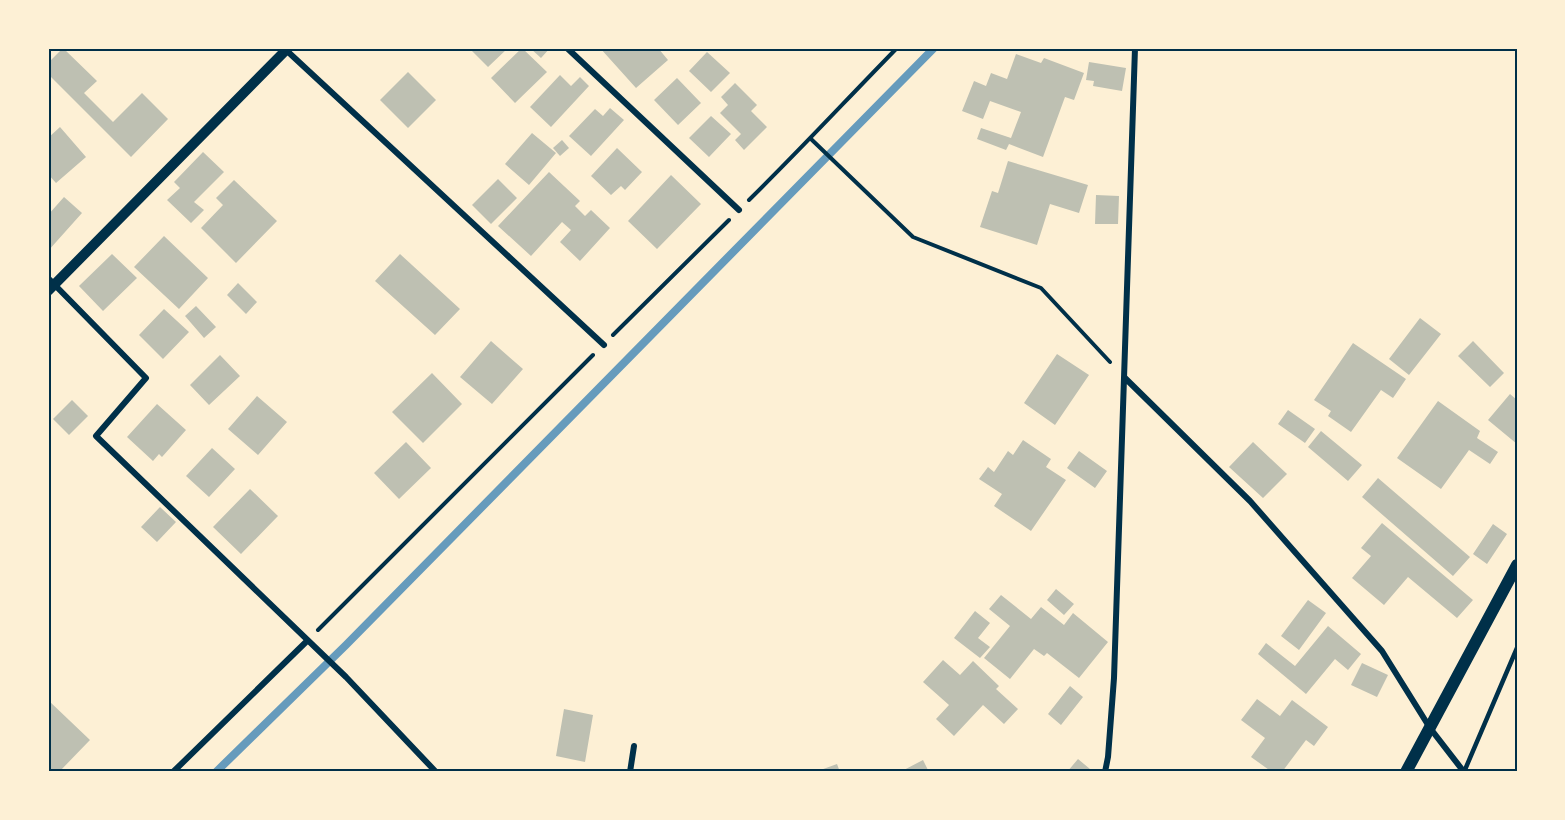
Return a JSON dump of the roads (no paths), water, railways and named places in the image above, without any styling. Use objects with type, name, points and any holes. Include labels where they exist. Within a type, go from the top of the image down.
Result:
[{"type":"main road","points":[[1406,772],[1517,565]]},
{"type":"street","points":[[567,48],[739,210]]},
{"type":"street","points":[[1105,772],[1114,678],[1135,48]]},
{"type":"street","points":[[436,772],[346,677],[96,436],[146,378],[50,284],[287,49],[604,345]]},
{"type":"street","points":[[1125,378],[1250,501],[1382,651],[1430,728],[1464,772]]},
{"type":"street","points":[[173,772],[307,641]]},
{"type":"street","points":[[630,772],[634,746]]},
{"type":"lane","points":[[1464,772],[1517,648]]},
{"type":"waterway","points":[[216,772],[346,645],[934,48]]}]
